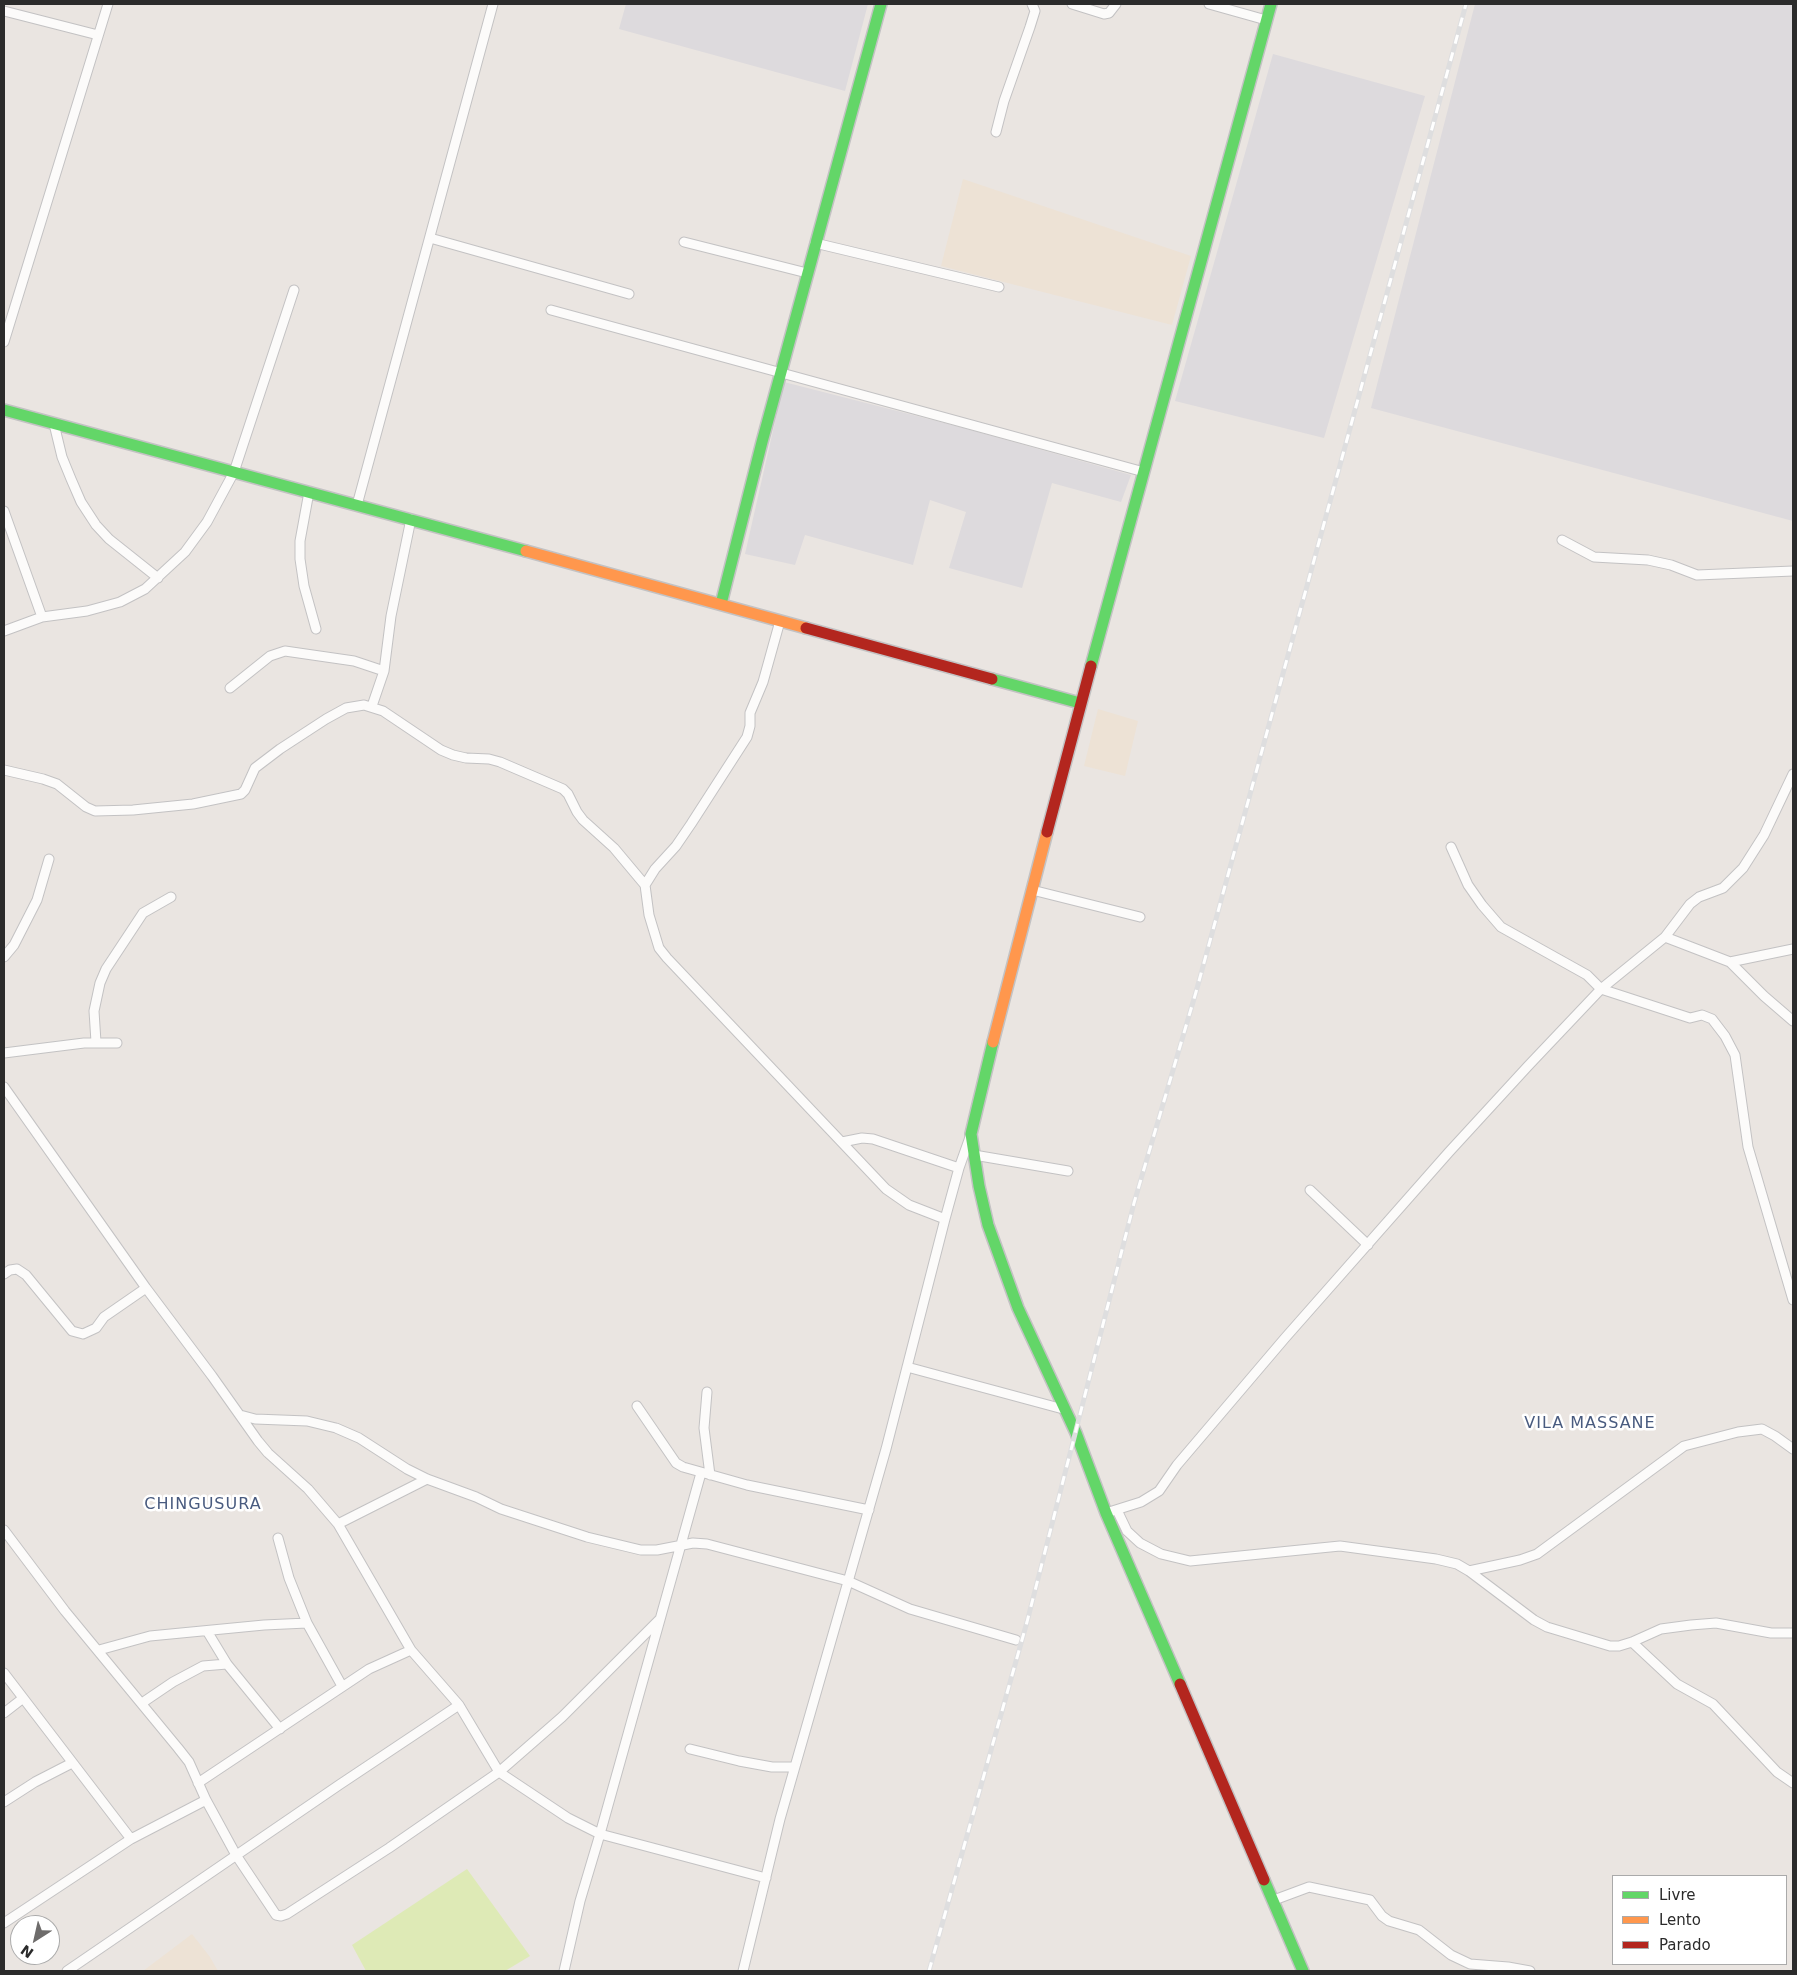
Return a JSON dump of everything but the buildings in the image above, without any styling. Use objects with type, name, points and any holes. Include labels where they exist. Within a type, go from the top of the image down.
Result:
[{"type":"main road","points":[[721,604],[815,243],[881,4]]},
{"type":"main road","points":[[1271,4],[1080,703],[971,1134],[988,1224],[998,1258],[1063,1409],[1076,1433],[1111,1511],[1239,1825],[1274,1900],[1303,1971]]},
{"type":"main road","points":[[4,410],[411,519],[1080,703]]},
{"type":"street","points":[[4,342],[108,4]]},
{"type":"street","points":[[357,505],[493,4]]},
{"type":"street","points":[[996,132],[1010,84],[1030,28],[1034,11],[1032,4]]},
{"type":"street","points":[[1072,4],[1104,14],[1109,13],[1116,4]]},
{"type":"street","points":[[1209,4],[1266,20]]},
{"type":"street","points":[[4,11],[98,36]]},
{"type":"street","points":[[430,238],[629,294]]},
{"type":"street","points":[[684,242],[808,273]]},
{"type":"street","points":[[815,243],[999,287]]},
{"type":"street","points":[[4,631],[42,617],[87,611],[120,602],[145,589],[185,552],[207,522],[234,472],[294,290]]},
{"type":"street","points":[[552,310],[1144,472]]},
{"type":"street","points":[[54,424],[62,457],[71,479],[81,502],[96,525],[109,539],[158,578]]},
{"type":"street","points":[[309,492],[300,540],[300,559],[304,586],[316,629]]},
{"type":"street","points":[[4,511],[42,617]]},
{"type":"street","points":[[372,706],[384,670],[391,616],[411,519]]},
{"type":"street","points":[[1562,540],[1594,557],[1648,560],[1671,565],[1697,575],[1793,571]]},
{"type":"street","points":[[645,885],[655,869],[676,846],[692,824],[747,737],[750,726],[750,713],[763,682],[780,621]]},
{"type":"street","points":[[230,688],[270,656],[285,650],[354,661],[384,670]]},
{"type":"street","points":[[4,770],[57,784],[86,807],[95,811],[133,810],[193,804],[241,794],[255,768],[308,729],[346,708],[364,705],[372,706],[388,714],[447,752],[466,758],[489,759],[500,762],[563,789],[583,820],[614,848],[645,885],[649,915],[659,948],[666,958],[886,1189],[909,1205],[945,1219]]},
{"type":"street","points":[[1793,774],[1764,835],[1743,868],[1723,888],[1699,897],[1690,904],[1665,937],[1601,989],[1449,1152],[1272,1353],[1177,1465],[1158,1491],[1140,1502],[1111,1511],[1127,1531],[1140,1543],[1161,1554],[1190,1561],[1340,1546],[1436,1559],[1457,1564],[1534,1620],[1547,1627],[1610,1646],[1620,1646],[1661,1629],[1716,1623],[1771,1633],[1793,1633]]},
{"type":"street","points":[[1451,847],[1468,885],[1501,926],[1587,975],[1601,989],[1690,1018],[1702,1016],[1712,1019],[1725,1036],[1735,1055],[1748,1148],[1793,1300]]},
{"type":"street","points":[[4,957],[14,945],[37,900],[49,859]]},
{"type":"street","points":[[1032,890],[1140,917]]},
{"type":"street","points":[[96,1042],[94,1011],[100,983],[106,969],[143,913],[171,897]]},
{"type":"street","points":[[1665,937],[1730,962],[1764,996],[1793,1021]]},
{"type":"street","points":[[1730,962],[1793,949]]},
{"type":"street","points":[[4,1053],[96,1042],[117,1043]]},
{"type":"street","points":[[4,1087],[146,1288],[268,1453],[308,1489],[338,1524],[411,1650],[459,1706],[499,1772],[553,1810],[600,1834],[766,1878]]},
{"type":"street","points":[[743,1971],[794,1768],[869,1510],[945,1219],[959,1168],[971,1134]]},
{"type":"street","points":[[842,1142],[862,1138],[873,1139],[959,1168]]},
{"type":"street","points":[[974,1155],[1068,1171]]},
{"type":"street","points":[[1310,1190],[1368,1245]]},
{"type":"street","points":[[4,1274],[10,1270],[17,1269],[26,1275],[72,1331],[84,1334],[96,1328],[104,1317],[146,1288]]},
{"type":"street","points":[[907,1367],[1063,1409]]},
{"type":"street","points":[[563,1971],[580,1901],[680,1544],[706,1474],[704,1428],[707,1392]]},
{"type":"street","points":[[636,1406],[676,1463],[683,1467],[706,1474],[869,1510]]},
{"type":"street","points":[[240,1415],[255,1419],[307,1421],[336,1428],[359,1438],[407,1469],[427,1479],[476,1497],[501,1509],[622,1547],[657,1550],[680,1544],[707,1544],[848,1581],[910,1609],[1016,1640]]},
{"type":"street","points":[[1469,1571],[1520,1560],[1537,1554],[1684,1446],[1738,1432],[1762,1430],[1775,1436],[1793,1449]]},
{"type":"street","points":[[338,1524],[427,1479]]},
{"type":"street","points":[[4,1530],[64,1611],[99,1650],[189,1762],[206,1800],[236,1855],[276,1915],[287,1914],[389,1848],[499,1772],[556,1722],[660,1619]]},
{"type":"street","points":[[278,1538],[289,1578],[307,1623],[342,1686]]},
{"type":"street","points":[[99,1650],[150,1636],[264,1625],[307,1623]]},
{"type":"street","points":[[207,1632],[226,1664],[280,1729]]},
{"type":"street","points":[[1632,1642],[1677,1684],[1713,1704],[1777,1772],[1793,1783]]},
{"type":"street","points":[[198,1783],[369,1669],[411,1650]]},
{"type":"street","points":[[142,1703],[173,1682],[203,1666],[226,1664]]},
{"type":"street","points":[[4,1673],[131,1840]]},
{"type":"street","points":[[4,1713],[22,1699]]},
{"type":"street","points":[[67,1971],[459,1706]]},
{"type":"street","points":[[690,1749],[738,1761],[772,1767],[794,1768]]},
{"type":"street","points":[[4,1802],[35,1782],[72,1763]]},
{"type":"street","points":[[4,1923],[131,1840],[206,1800]]},
{"type":"street","points":[[1274,1900],[1309,1887],[1370,1900],[1382,1916],[1389,1921],[1419,1930],[1451,1955],[1470,1964],[1530,1971]]},
{"type":"shaded area","points":[[626,4],[868,4],[845,91],[619,29]]},
{"type":"shaded area","points":[[1475,4],[1793,4],[1793,521],[1371,408]]},
{"type":"shaded area","points":[[1273,54],[1425,96],[1324,438],[1175,401]]},
{"type":"shaded area","points":[[963,179],[1191,256],[1172,325],[941,266]]},
{"type":"shaded area","points":[[784,382],[960,427],[1131,475],[1121,502],[1052,483],[1022,588],[949,568],[966,512],[930,500],[913,565],[805,535],[795,565],[745,554]]},
{"type":"shaded area","points":[[1098,709],[1138,721],[1125,776],[1084,766]]},
{"type":"shaded area","points":[[192,1934],[210,1957],[218,1971],[143,1971]]},
{"type":"green space","points":[[467,1869],[530,1956],[505,1971],[366,1971],[352,1945]]},
{"type":"railway","points":[[929,1971],[1027,1622],[1134,1203],[1196,992],[1466,4]]},
{"type":"traffic: fast","points":[[721,604],[762,442],[881,4]]},
{"type":"traffic: fast","points":[[1091,666],[1271,4]]},
{"type":"traffic: fast","points":[[4,410],[526,551]]},
{"type":"traffic: fast","points":[[992,679],[1080,703]]},
{"type":"traffic: fast","points":[[993,1042],[971,1134],[979,1186],[988,1225],[1018,1308],[1076,1433],[1106,1513],[1180,1684]]},
{"type":"traffic: fast","points":[[1264,1880],[1303,1971]]},
{"type":"traffic: slow","points":[[526,551],[806,628]]},
{"type":"traffic: slow","points":[[993,1042],[1047,832]]},
{"type":"traffic: jam","points":[[806,628],[992,679]]},
{"type":"traffic: jam","points":[[1047,832],[1091,666]]},
{"type":"traffic: jam","points":[[1180,1684],[1264,1880]]},
{"type":"district","name":"VILA MASSANE","points":[[1590,1424]]},
{"type":"district","name":"CHINGUSURA","points":[[203,1505]]}]
